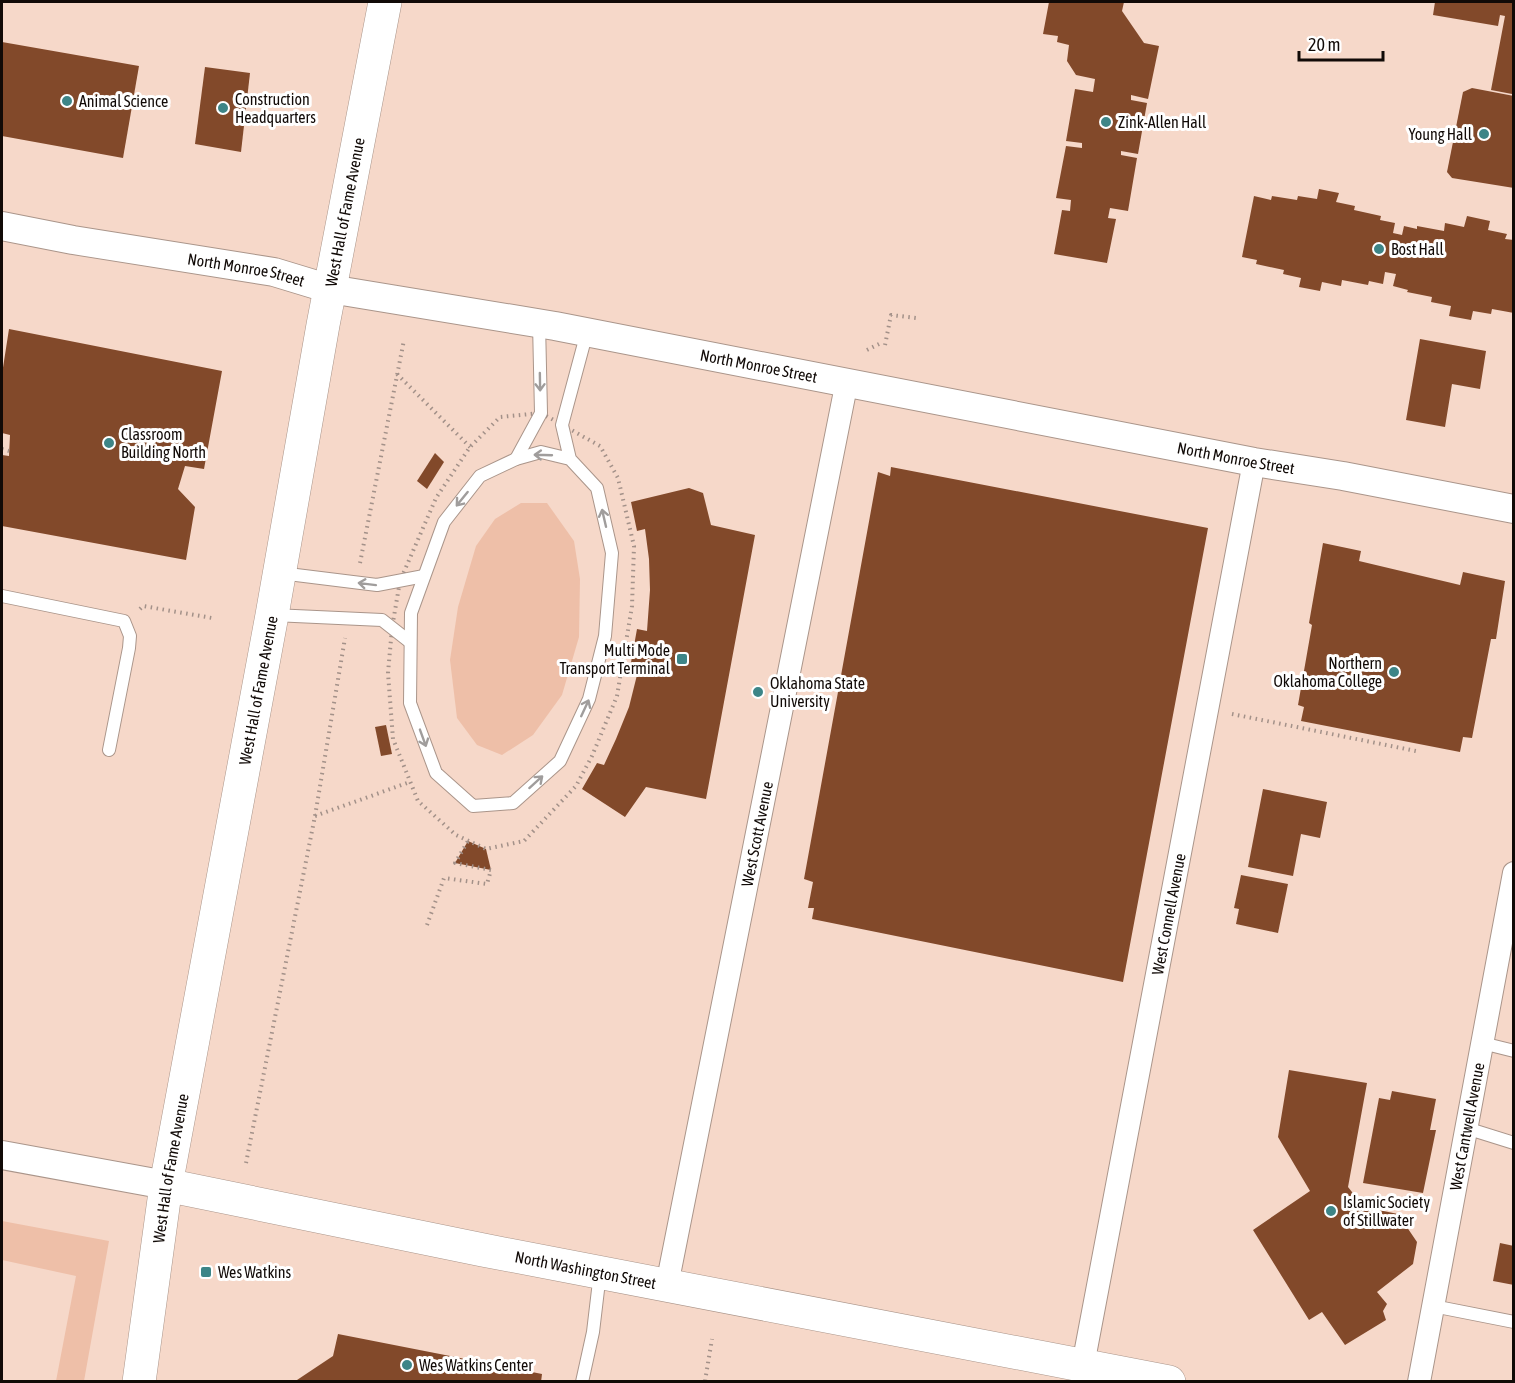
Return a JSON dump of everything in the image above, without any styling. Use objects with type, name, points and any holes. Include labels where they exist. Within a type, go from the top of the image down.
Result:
[{"type":"main road","name":"West Hall of Fame Avenue","points":[[139,1382],[166,1185],[330,289],[385,2]]},
{"type":"main road","name":"North Washington Street","points":[[166,1185],[1168,1382]]},
{"type":"street","name":"North Monroe Street","points":[[2,226],[274,272],[330,289],[539,323],[847,381],[1254,462],[1343,476],[1514,509]]},
{"type":"street","name":"West Scott Avenue","points":[[667,1285],[847,381]]},
{"type":"street","name":"West Connell Avenue","points":[[1083,1365],[1254,462]]},
{"type":"street","name":"West Cantwell Avenue","points":[[1419,1382],[1514,873]]},
{"type":"street","name":"North Washington Street","points":[[2,1155],[166,1185]]},
{"type":"lane","points":[[516,459],[541,413],[539,323]]},
{"type":"lane","points":[[570,459],[541,452],[516,459],[480,476],[444,522],[411,613],[410,703],[436,773],[473,806],[513,804],[560,761],[589,699],[605,636],[612,553],[597,488],[570,459],[562,425],[587,332]]},
{"type":"lane","points":[[279,573],[377,585],[424,576]]},
{"type":"lane","points":[[2,596],[124,621],[130,636],[129,648],[109,750]]},
{"type":"lane","points":[[272,615],[382,620],[410,642]]},
{"type":"lane","points":[[1482,1043],[1514,1051]]},
{"type":"lane","points":[[1466,1128],[1514,1143]]},
{"type":"lane","points":[[582,1382],[593,1332],[600,1272]]},
{"type":"lane","points":[[1433,1306],[1514,1322]]},
{"type":"path","points":[[885,345],[891,315],[916,318]]},
{"type":"path","points":[[356,583],[404,340]]},
{"type":"path","points":[[867,350],[879,344]]},
{"type":"path","points":[[397,374],[470,447]]},
{"type":"path","points":[[541,413],[562,425],[600,446],[618,478],[634,546],[632,606],[617,696],[592,756],[576,786],[524,841],[486,849],[456,835],[418,801],[393,739],[388,673],[392,628],[400,581],[436,498],[470,447],[500,417],[541,413]]},
{"type":"path","points":[[2,450],[9,451]]},
{"type":"path","points":[[126,626],[143,606],[212,618]]},
{"type":"path","points":[[246,1163],[315,816],[349,619]]},
{"type":"path","points":[[1232,714],[1416,751]]},
{"type":"path","points":[[315,816],[410,782]]},
{"type":"path","points":[[427,925],[444,878],[487,884],[491,870],[454,863],[468,841]]},
{"type":"path","points":[[705,1381],[712,1339]]},
{"type":"shaded area","name":"Oklahoma State University","points":[[2,2],[1513,2],[1513,1381],[2,1382]]},
{"type":"shaded area","points":[[521,503],[547,503],[574,541],[580,579],[579,637],[562,695],[533,735],[502,755],[477,745],[457,718],[450,660],[458,607],[476,546],[495,519]]},
{"type":"shaded area","points":[[2,1221],[109,1241],[84,1381],[56,1381],[76,1276],[2,1260]]},
{"type":"building","name":"Zink-Allen Hall","points":[[1049,2],[1124,2],[1122,11],[1144,43],[1159,46],[1148,99],[1131,95],[1131,100],[1147,103],[1138,154],[1121,151],[1121,155],[1137,158],[1128,211],[1110,208],[1108,218],[1116,219],[1107,263],[1054,254],[1062,210],[1070,211],[1071,200],[1056,198],[1066,146],[1082,148],[1082,143],[1066,141],[1075,89],[1093,92],[1095,79],[1076,75],[1067,61],[1069,45],[1057,42],[1058,36],[1043,34]]},
{"type":"building","points":[[1435,2],[1514,2],[1512,94],[1491,90],[1505,16],[1500,15],[1498,26],[1433,15]]},
{"type":"building","name":"Animal Science","points":[[2,42],[139,66],[123,158],[2,136]]},
{"type":"building","name":"Construction Headquarters","points":[[205,67],[250,73],[241,152],[195,144]]},
{"type":"building","name":"Young Hall","points":[[1472,88],[1514,96],[1514,188],[1452,178],[1447,172],[1463,92]]},
{"type":"building","name":"Bost Hall","points":[[1319,189],[1339,193],[1336,202],[1355,206],[1354,210],[1381,216],[1380,220],[1395,223],[1393,233],[1402,235],[1404,226],[1444,231],[1445,223],[1464,227],[1467,216],[1490,221],[1488,230],[1507,234],[1505,239],[1514,240],[1514,313],[1492,309],[1491,314],[1473,311],[1471,320],[1449,316],[1451,306],[1431,302],[1432,297],[1407,292],[1408,290],[1393,286],[1396,274],[1385,272],[1383,284],[1369,281],[1368,285],[1342,280],[1341,286],[1322,282],[1320,291],[1299,287],[1301,278],[1283,274],[1284,270],[1256,264],[1257,260],[1242,257],[1254,196],[1271,200],[1272,196],[1297,200],[1298,196],[1317,199]]},
{"type":"building","name":"Classroom Building North","points":[[9,329],[222,371],[204,469],[185,466],[178,489],[195,507],[186,560],[2,526],[2,455],[9,456],[10,435],[2,433],[2,374]]},
{"type":"building","points":[[1420,339],[1486,351],[1480,389],[1452,384],[1445,427],[1406,420]]},
{"type":"building","points":[[435,453],[444,462],[427,489],[417,481]]},
{"type":"building","points":[[891,467],[1208,528],[1123,982],[812,919],[814,908],[808,908],[813,882],[804,879],[878,472],[890,476]]},
{"type":"building","name":"Multi Mode Transport Terminal","points":[[689,488],[703,493],[711,525],[755,535],[706,799],[646,787],[625,817],[582,789],[597,763],[604,765],[616,739],[629,707],[638,671],[630,668],[637,629],[647,631],[650,590],[649,559],[645,529],[637,531],[631,502]]},
{"type":"building","name":"Northern Oklahoma College","points":[[1323,543],[1361,551],[1359,561],[1460,585],[1463,572],[1505,581],[1496,639],[1491,639],[1472,738],[1463,737],[1460,752],[1301,721],[1304,707],[1298,705]]},
{"type":"building","points":[[386,725],[392,754],[381,756],[375,727]]},
{"type":"building","points":[[1263,789],[1327,802],[1320,838],[1301,834],[1293,876],[1248,867]]},
{"type":"building","points":[[468,841],[486,849],[491,870],[455,863]]},
{"type":"building","points":[[1241,875],[1288,884],[1278,933],[1236,924],[1239,909],[1234,908]]},
{"type":"building","name":"Islamic Society of Stillwater","points":[[1289,1070],[1367,1083],[1348,1187],[1364,1207],[1398,1214],[1417,1242],[1413,1264],[1377,1292],[1387,1304],[1383,1311],[1386,1320],[1345,1345],[1322,1312],[1309,1320],[1253,1230],[1310,1191],[1278,1137]]},
{"type":"building","points":[[1392,1091],[1436,1099],[1430,1130],[1436,1130],[1423,1193],[1363,1183],[1379,1098],[1390,1100]]},
{"type":"building","points":[[1500,1243],[1514,1246],[1514,1285],[1493,1281]]},
{"type":"building","name":"Wes Watkins Center","points":[[338,1334],[542,1374],[541,1382],[294,1382],[333,1356]]},
{"type":"place","name":"Animal Science","points":[[67,101]]},
{"type":"place","name":"Construction Headquarters","points":[[223,108]]},
{"type":"place","name":"Zink-Allen Hall","points":[[1106,122]]},
{"type":"place","name":"Young Hall","points":[[1484,134]]},
{"type":"place","name":"Bost Hall","points":[[1379,249]]},
{"type":"place","name":"Classroom Building North","points":[[109,443]]},
{"type":"place","name":"Multi Mode Transport Terminal","points":[[682,659]]},
{"type":"place","name":"Northern Oklahoma College","points":[[1394,672]]},
{"type":"place","name":"Oklahoma State University","points":[[758,692]]},
{"type":"place","name":"Islamic Society of Stillwater","points":[[1331,1211]]},
{"type":"place","name":"Wes Watkins","points":[[206,1272]]},
{"type":"place","name":"Wes Watkins Center","points":[[407,1365]]}]
